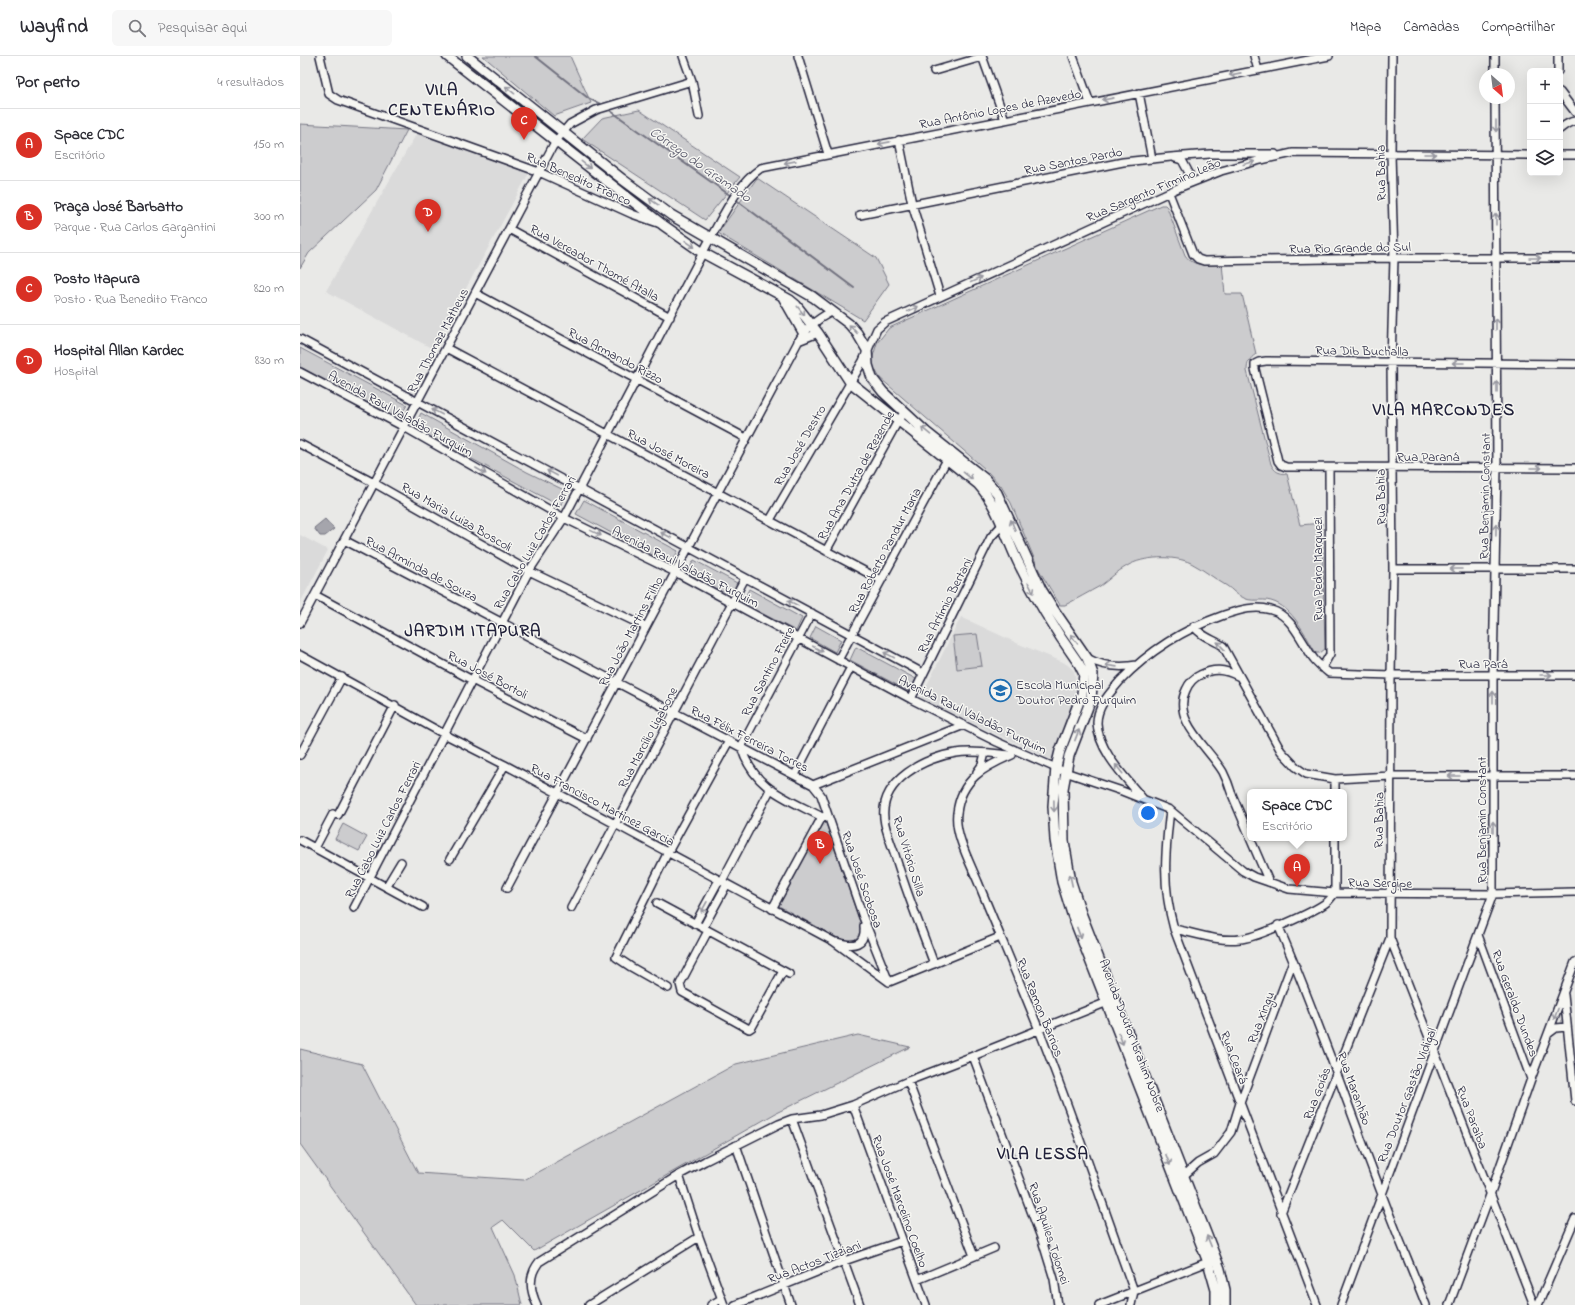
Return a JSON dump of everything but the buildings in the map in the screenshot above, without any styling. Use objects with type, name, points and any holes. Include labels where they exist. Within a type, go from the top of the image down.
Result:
[{"type":"main road","points":[[448,56],[555,142],[663,225],[703,253],[796,305],[818,333],[850,382],[898,421],[985,479],[997,493],[1041,589],[1086,655],[1093,674],[1088,685]]},
{"type":"main road","points":[[467,56],[622,179],[671,215],[813,297],[831,312],[849,324],[857,333],[867,350],[868,365],[872,378],[883,392],[926,432],[987,494],[994,506],[1032,590],[1076,659],[1088,685]]},
{"type":"main road","points":[[663,225],[671,215]]},
{"type":"main road","points":[[782,296],[804,332]]},
{"type":"main road","points":[[1076,659],[1086,655]]},
{"type":"main road","name":"Avenida Doutor Ibrahim Nobre","points":[[1088,685],[1091,699],[1069,756],[1065,772],[1062,808],[1064,840],[1071,882],[1110,1001]]},
{"type":"main road","name":"Avenida Doutor Ibrahim Nobre","points":[[1088,685],[1082,694],[1060,751],[1056,767],[1053,806],[1055,840],[1062,882],[1072,914],[1110,1001],[1225,1290],[1225,1305]]},
{"type":"main road","name":"Avenida Doutor Ibrahim Nobre","points":[[1212,1260],[1216,1290],[1216,1305]]},
{"type":"street","name":"Rua Benedito Franco","points":[[320,56],[328,94],[338,100],[539,172],[632,214],[663,225]]},
{"type":"street","points":[[683,56],[692,81],[699,116]]},
{"type":"street","points":[[798,56],[828,154]]},
{"type":"street","points":[[934,71],[982,56],[1005,120]]},
{"type":"street","points":[[1074,56],[1090,103]]},
{"type":"street","points":[[1254,56],[1258,70]]},
{"type":"street","name":"Rua Antônio Lopes de Azevedo","points":[[703,253],[733,198],[749,176],[761,168],[1329,56]]},
{"type":"street","name":"Rua Bahia","points":[[1390,938],[1389,894],[1393,569],[1391,363],[1394,258],[1391,154],[1392,56]]},
{"type":"street","points":[[1495,56],[1495,68]]},
{"type":"street","points":[[1558,56],[1558,68]]},
{"type":"street","name":"Rua Thomaz Matheus","points":[[300,623],[555,142],[562,132],[570,124],[596,110],[692,81]]},
{"type":"street","points":[[1139,93],[1152,159]]},
{"type":"street","points":[[1563,96],[1575,112]]},
{"type":"street","name":"Rua Benjamin Constant","points":[[1493,894],[1493,675],[1497,468],[1495,104]]},
{"type":"street","points":[[1563,128],[1570,122],[1575,122]]},
{"type":"street","points":[[900,140],[912,204],[940,296]]},
{"type":"street","name":"Rua Santos Pardo","points":[[860,215],[1123,162],[1171,156],[1210,154],[1293,154]]},
{"type":"street","name":"Rua Sargento Firmino Leão","points":[[867,350],[877,329],[885,322],[1178,188],[1221,171],[1261,160],[1293,154],[1527,155]]},
{"type":"street","points":[[1563,155],[1575,155]]},
{"type":"street","points":[[1171,156],[1182,160],[1189,173],[1186,182],[1178,188]]},
{"type":"street","name":"Rua Rio Grande do Sul","points":[[1169,193],[1193,254],[1204,261],[1394,258],[1575,258]]},
{"type":"street","name":"Rua Vereador Thomé Atalla","points":[[509,229],[670,317]]},
{"type":"street","name":"Rua Cabo Luiz Carlos Ferrari","points":[[354,908],[501,623],[529,571],[564,518],[703,253]]},
{"type":"street","name":"Rua Armando Rizzo","points":[[475,293],[746,438]]},
{"type":"street","name":"Rua João Martins Filho","points":[[507,888],[798,342],[804,332],[811,325],[831,312]]},
{"type":"street","points":[[798,342],[818,333]]},
{"type":"street","name":"Avenida Raul Valadão Furquim","points":[[300,339],[923,673]]},
{"type":"street","name":"Rua José Moreira","points":[[446,348],[881,580]]},
{"type":"street","name":"Rua José Destro","points":[[770,520],[867,350]]},
{"type":"street","name":"Rua Dib Buchalla","points":[[1282,465],[1278,461],[1255,369],[1255,364],[1259,362],[1575,364]]},
{"type":"street","name":"Avenida Raul Valadão Furquim","points":[[300,372],[404,427],[564,518],[675,572],[912,699],[1065,772],[1144,799],[1170,810],[1243,871],[1289,889],[1335,893]]},
{"type":"street","name":"Rua Ana Dutra de Rezende","points":[[826,551],[898,421],[905,412]]},
{"type":"street","name":"Rua Maria Luiza Boscoli","points":[[300,444],[374,483],[529,571],[646,627]]},
{"type":"street","name":"Rua Roberto Pandur Maria","points":[[838,660],[949,455]]},
{"type":"street","name":"Rua Paraná","points":[[1282,465],[1286,467],[1329,468],[1575,468]]},
{"type":"street","name":"Rua Pedro Marquezi","points":[[1322,668],[1330,654],[1329,468]]},
{"type":"street","name":"Rua Artímio Bertani","points":[[912,699],[923,673],[991,537],[1002,525]]},
{"type":"street","name":"Rua Arminda de Souza","points":[[344,540],[616,682]]},
{"type":"street","points":[[1393,569],[1575,570]]},
{"type":"street","name":"Rua Marcílio Ligabone","points":[[571,908],[745,578]]},
{"type":"street","name":"Rua José Bortoli","points":[[315,595],[472,680],[587,738]]},
{"type":"street","points":[[1144,799],[1104,748],[1097,725],[1098,713],[1103,702],[1111,692],[1137,665],[1167,642],[1194,626],[1243,609],[1254,607],[1272,610],[1287,619],[1322,668]]},
{"type":"street","name":"Rua Santino Freire","points":[[740,747],[812,613]]},
{"type":"street","points":[[1194,626],[1198,632],[1204,636],[1214,639],[1223,646],[1238,676],[1281,751],[1292,763],[1306,774],[1335,779],[1391,776],[1575,776]]},
{"type":"street","name":"Rua Francisco Martinez Garcia","points":[[300,655],[444,734],[558,793],[833,941],[889,982]]},
{"type":"street","points":[[1086,655],[1095,662],[1113,667],[1137,665]]},
{"type":"street","points":[[795,775],[852,667]]},
{"type":"street","name":"Rua Pará","points":[[1322,668],[1330,673],[1391,675],[1575,675]]},
{"type":"street","points":[[1238,676],[1227,671],[1217,670],[1199,675],[1188,685],[1184,693],[1182,711],[1186,721],[1223,772],[1247,830]]},
{"type":"street","points":[[300,755],[342,677]]},
{"type":"street","name":"Rua Félix Ferreira Torres","points":[[616,682],[813,785],[964,725]]},
{"type":"street","points":[[315,848],[336,814],[395,706]]},
{"type":"street","points":[[1086,713],[1098,713]]},
{"type":"street","points":[[668,988],[616,957],[668,852],[729,741]]},
{"type":"street","points":[[740,747],[745,760],[758,780],[770,790],[825,816],[772,909]]},
{"type":"street","name":"Rua Vitório Silla","points":[[934,964],[886,829],[883,817],[884,806],[888,795],[902,777],[931,759],[957,752],[1012,755]]},
{"type":"street","points":[[972,778],[982,765],[985,753]]},
{"type":"street","name":"Rua Ramon Barrios","points":[[1027,755],[1012,755],[991,765],[972,778],[962,796],[957,814],[957,823],[963,844],[1039,1030],[1134,1291],[1132,1305]]},
{"type":"street","points":[[450,859],[505,765]]},
{"type":"street","points":[[1335,779],[1335,789]]},
{"type":"street","name":"Rua José Scobosa","points":[[813,785],[821,795],[825,816],[889,982]]},
{"type":"street","points":[[695,924],[722,882],[770,790]]},
{"type":"street","name":"Rua Ceará","points":[[1170,810],[1165,851],[1165,878],[1167,901],[1174,929],[1317,1305]]},
{"type":"street","points":[[300,840],[423,907]]},
{"type":"street","points":[[1252,841],[1269,882]]},
{"type":"street","points":[[1335,841],[1335,893]]},
{"type":"street","points":[[386,887],[401,862]]},
{"type":"street","points":[[657,903],[695,924],[705,929],[786,972],[752,1027],[749,1029],[682,992],[680,984],[705,929],[722,882]]},
{"type":"street","name":"Rua Sergipe","points":[[1174,929],[1207,937],[1225,939],[1240,939],[1258,935],[1314,910],[1327,902],[1335,893],[1493,894],[1575,892]]},
{"type":"street","name":"Rua Doutor Gastão Vidigal","points":[[1341,1305],[1493,894]]},
{"type":"street","points":[[833,941],[848,945],[859,943],[864,934],[863,917]]},
{"type":"street","name":"Rua Maranhão","points":[[1278,926],[1337,1072],[1381,1194],[1426,1305]]},
{"type":"street","name":"Rua Geraldo Dundes","points":[[1478,935],[1531,1079]]},
{"type":"street","points":[[889,982],[1000,937]]},
{"type":"street","name":"Rua Paraíba","points":[[1390,938],[1534,1305]]},
{"type":"street","name":"Rua Goiás","points":[[1281,1213],[1390,938]]},
{"type":"street","name":"Rua Xingu","points":[[1180,1179],[1198,1163],[1214,1154],[1231,1132],[1240,1103],[1293,961]]},
{"type":"street","points":[[1449,1305],[1575,962]]},
{"type":"street","points":[[1564,993],[1575,1101]]},
{"type":"street","points":[[537,1305],[531,1288],[531,1279],[538,1262],[679,1175],[763,1132],[792,1120],[821,1115],[853,1105],[908,1081],[1110,1001]]},
{"type":"street","points":[[1548,1034],[1556,1028],[1567,1026]]},
{"type":"street","name":"Rua Aquiles Tolomei","points":[[973,1056],[1042,1240],[1054,1279],[1058,1305]]},
{"type":"street","points":[[908,1081],[974,1256]]},
{"type":"street","name":"Rua José Marcelino Coelho","points":[[853,1105],[926,1305]]},
{"type":"street","points":[[792,1120],[860,1305]]},
{"type":"street","points":[[736,1146],[783,1286],[791,1305]]},
{"type":"street","points":[[679,1175],[722,1302],[711,1305]]},
{"type":"street","points":[[1538,1305],[1575,1219]]},
{"type":"street","points":[[588,1305],[699,1237]]},
{"type":"street","name":"Rua Actos Tizziani","points":[[735,1305],[844,1261],[902,1241]]},
{"type":"street","points":[[917,1280],[994,1248]]},
{"type":"street","points":[[1099,1305],[1212,1260]]},
{"type":"shaded area","points":[[483,56],[570,56],[591,103],[554,116]]},
{"type":"shaded area","points":[[639,110],[740,177],[705,220],[582,139],[602,118]]},
{"type":"shaded area","points":[[300,124],[407,130],[376,190],[309,253],[300,268]]},
{"type":"shaded area","points":[[418,131],[529,173],[433,349],[326,291]]},
{"type":"shaded area","points":[[757,178],[876,258],[889,284],[863,320],[718,233]]},
{"type":"shaded area","points":[[1161,205],[1165,205],[1167,207],[1185,255],[1192,262],[1197,264],[1222,264],[1225,294],[1242,294],[1256,354],[1249,361],[1247,371],[1271,464],[1277,472],[1287,474],[1300,525],[1322,523],[1325,649],[1320,653],[1316,653],[1298,622],[1279,604],[1267,600],[1245,599],[1196,565],[1184,560],[1159,558],[1141,560],[1120,570],[1100,586],[1065,605],[1060,605],[1039,570],[1011,503],[1001,486],[985,469],[880,378],[871,363],[877,343],[889,328]]},
{"type":"shaded area","points":[[300,348],[407,405],[398,420],[300,367]]},
{"type":"shaded area","points":[[421,413],[527,472],[568,492],[560,506],[414,428]]},
{"type":"shaded area","points":[[584,500],[678,551],[671,565],[576,514]]},
{"type":"shaded area","points":[[325,519],[334,529],[325,536],[320,536],[314,528]]},
{"type":"shaded area","points":[[300,535],[328,550],[300,603]]},
{"type":"shaded area","points":[[694,560],[737,583],[730,596],[687,573]]},
{"type":"shaded area","points":[[749,589],[802,618],[796,631],[742,603]]},
{"type":"shaded area","name":"Escola Municipal Doutor Pedro Furquim","points":[[961,617],[1019,644],[1063,662],[1074,671],[1077,685],[1076,698],[1060,734],[1053,760],[922,699],[921,697]]},
{"type":"shaded area","points":[[816,626],[841,640],[835,652],[810,638]]},
{"type":"shaded area","points":[[977,634],[982,666],[957,669],[953,636]]},
{"type":"shaded area","points":[[856,647],[916,679],[910,692],[850,660]]},
{"type":"shaded area","points":[[823,822],[826,823],[860,922],[860,930],[857,938],[847,943],[777,905]]},
{"type":"shaded area","points":[[343,824],[367,837],[359,851],[335,839]]},
{"type":"shaded area","points":[[858,1035],[910,1047],[776,1113],[534,1251],[503,1220],[493,1227],[515,1275],[522,1305],[416,1305],[300,1144],[300,1049],[362,1064],[418,1173],[524,1180],[736,1064]]},
{"type":"waterway","name":"Córrego do Gramado","points":[[535,56],[588,98],[602,105]]},
{"type":"waterway","name":"Córrego do Gramado","points":[[608,109],[731,196]]},
{"type":"waterway","name":"Córrego do Gramado","points":[[735,199],[854,288]]},
{"type":"place","name":"Posto Itapura","points":[[524,140]]},
{"type":"place","name":"Hospital Allan Kardec","points":[[428,232]]},
{"type":"place","name":"Escola Municipal Doutor Pedro Furquim","points":[[1000,691]]},
{"type":"place","name":"Praça José Barbatto","points":[[820,864]]},
{"type":"place","name":"Space CDC","points":[[1297,887]]},
{"type":"district","name":"VILA CENTENÁRIO","points":[[442,99]]},
{"type":"district","name":"VILA MARCONDES","points":[[1444,409]]},
{"type":"district","name":"JARDIM ITAPURA","points":[[473,630]]},
{"type":"district","name":"VILA LESSA","points":[[1043,1153]]}]
